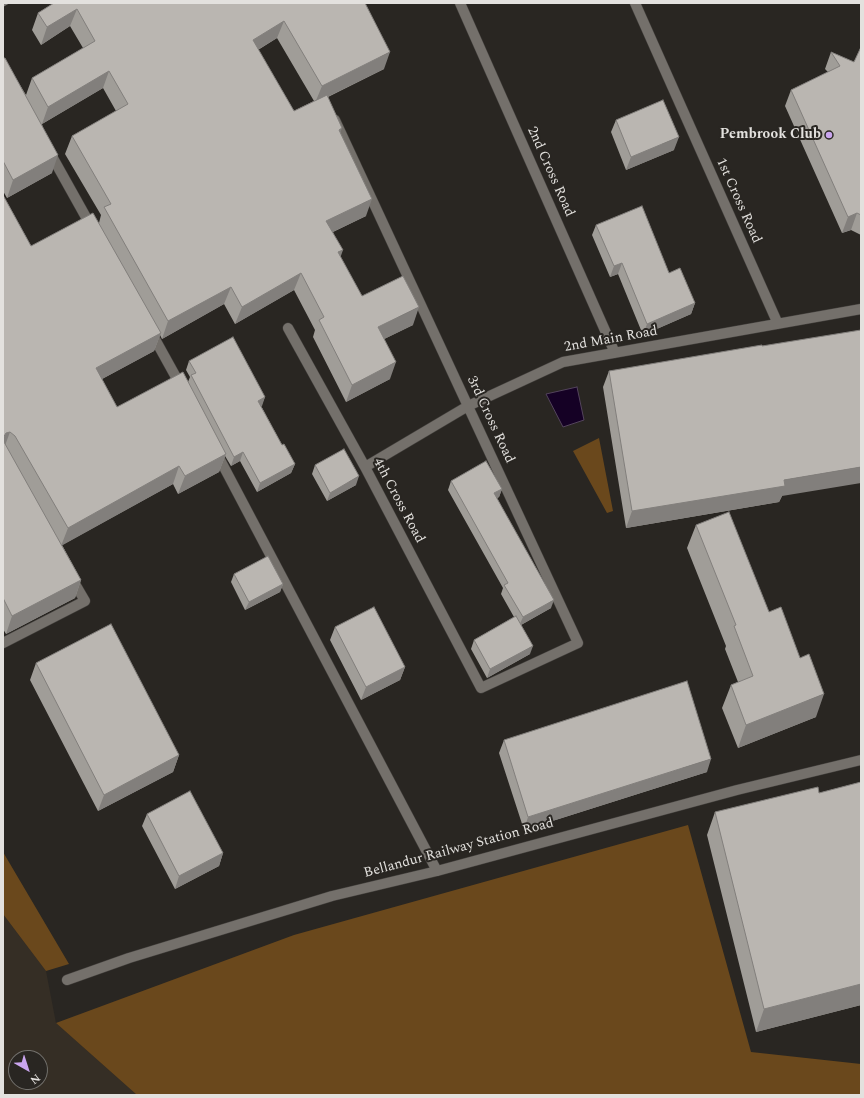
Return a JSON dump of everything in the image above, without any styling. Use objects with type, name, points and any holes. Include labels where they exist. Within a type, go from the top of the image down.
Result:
[{"type":"street","name":"2nd Cross Road","points":[[460,3],[615,353]]},
{"type":"street","name":"1st Cross Road","points":[[635,3],[778,324]]},
{"type":"street","name":"3rd Cross Road","points":[[331,111],[578,643],[481,688]]},
{"type":"street","points":[[46,145],[97,236]]},
{"type":"street","name":"2nd Main Road","points":[[365,467],[468,406],[563,362],[861,309]]},
{"type":"street","points":[[148,326],[186,396]]},
{"type":"street","name":"4th Cross Road","points":[[288,328],[365,467],[481,688]]},
{"type":"street","points":[[212,445],[437,871]]},
{"type":"street","points":[[3,643],[85,601],[65,567]]},
{"type":"street","name":"Bellandur Railway Station Road","points":[[68,980],[136,956],[324,898],[437,871],[737,790],[861,760]]},
{"type":"shaded area","points":[[577,387],[584,420],[563,427],[546,394]]},
{"type":"shaded area","points":[[599,438],[613,511],[607,513],[573,451]]},
{"type":"shaded area","points":[[688,825],[751,1052],[861,1064],[861,1095],[137,1095],[56,1023],[294,935]]},
{"type":"shaded area","points":[[3,852],[69,964],[46,971],[3,914]]},
{"type":"shaded area","points":[[3,914],[46,971],[56,1023],[137,1095],[3,1095]]},
{"type":"building","points":[[54,3],[365,3],[390,52],[322,86],[284,21],[253,40],[294,111],[327,95],[342,128],[339,130],[372,199],[326,221],[343,250],[338,252],[362,296],[403,276],[419,307],[378,327],[396,362],[352,385],[319,320],[324,317],[301,273],[242,307],[231,287],[168,321],[104,207],[111,204],[72,136],[128,104],[109,71],[48,107],[32,78],[95,41],[77,9],[47,27],[38,13]]},
{"type":"building","name":"Pembrook Club","points":[[861,47],[861,215],[857,213],[848,217],[791,90],[840,66],[831,52],[854,62]]},
{"type":"building","points":[[3,57],[5,58],[58,155],[13,180],[3,161]]},
{"type":"building","points":[[663,100],[679,137],[631,157],[616,120]]},
{"type":"building","points":[[3,195],[31,246],[93,213],[161,333],[96,368],[117,407],[183,372],[226,454],[185,476],[179,466],[68,528],[15,436],[10,432],[6,433],[3,438]]},
{"type":"building","points":[[642,206],[669,273],[680,268],[695,303],[647,324],[622,263],[614,266],[596,225]]},
{"type":"building","points":[[861,330],[861,467],[784,480],[785,486],[632,511],[609,371]]},
{"type":"building","points":[[233,337],[265,397],[258,401],[282,445],[284,444],[295,464],[260,483],[243,452],[234,457],[191,375],[196,373],[189,361]]},
{"type":"building","points":[[3,438],[81,580],[12,616],[3,598]]},
{"type":"building","points":[[344,449],[359,476],[330,493],[315,465]]},
{"type":"building","points":[[486,461],[502,489],[494,493],[554,600],[523,617],[504,585],[508,583],[451,481]]},
{"type":"building","points":[[729,512],[769,612],[781,607],[800,658],[809,654],[824,694],[746,725],[731,685],[753,676],[734,626],[736,625],[696,525]]},
{"type":"building","points":[[268,556],[283,584],[249,602],[234,574]]},
{"type":"building","points":[[374,607],[405,667],[366,687],[335,627]]},
{"type":"building","points":[[516,616],[533,646],[490,669],[474,640]]},
{"type":"building","points":[[111,624],[179,755],[104,795],[36,663]]},
{"type":"building","points":[[687,681],[711,759],[528,817],[504,740]]},
{"type":"building","points":[[861,782],[861,984],[764,1009],[715,812],[818,787],[819,793]]},
{"type":"building","points":[[190,791],[223,853],[179,876],[147,814]]},
{"type":"place","name":"Pembrook Club","points":[[829,135]]}]
